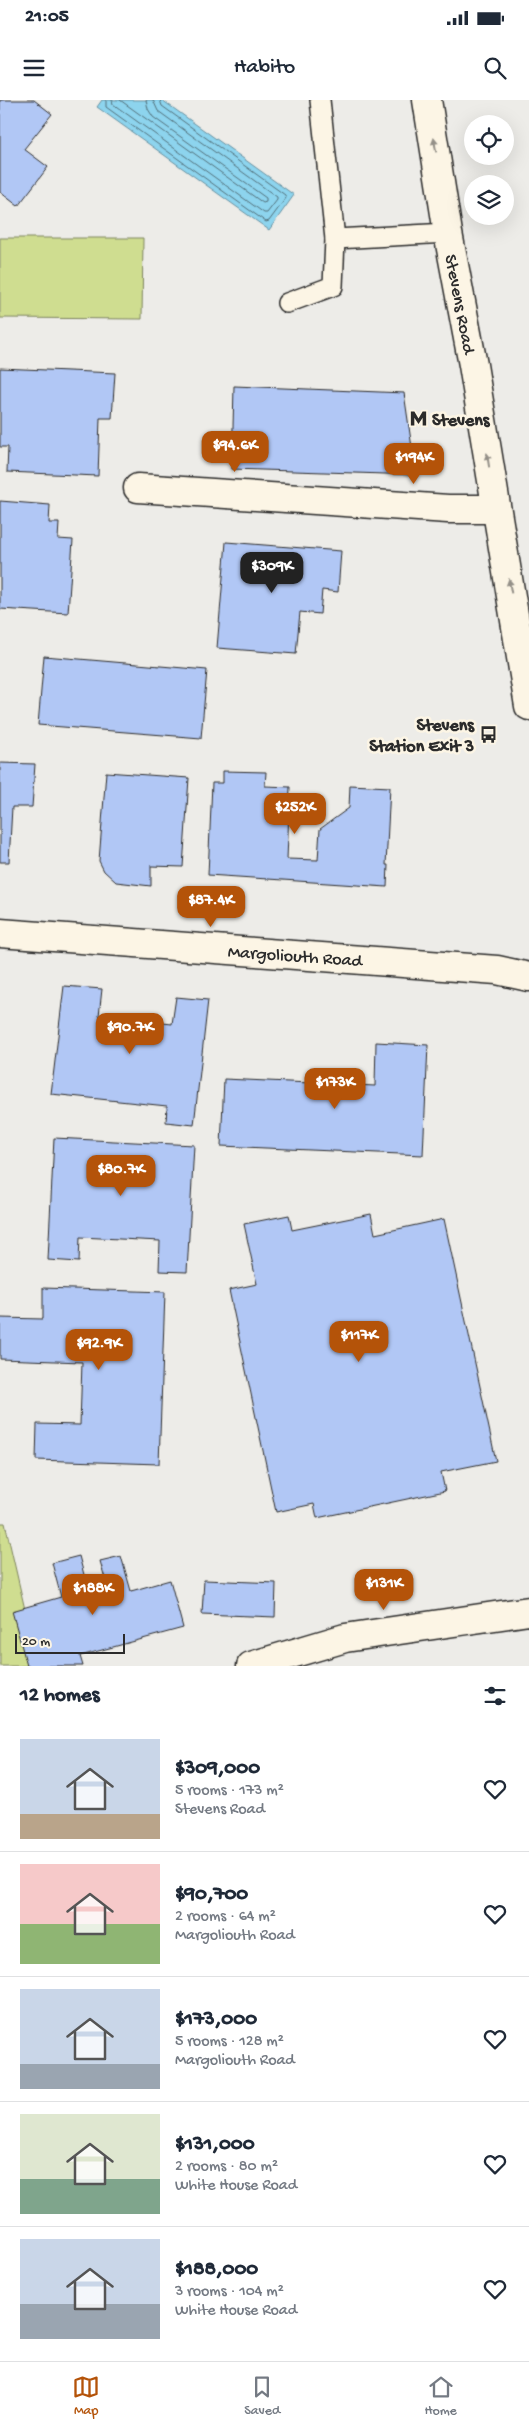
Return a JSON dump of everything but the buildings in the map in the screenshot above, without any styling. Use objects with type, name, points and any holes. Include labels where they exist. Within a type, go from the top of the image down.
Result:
[{"type":"street","name":"Stevens Road","points":[[427,100],[448,233],[473,365],[496,509],[522,652],[529,706]]},
{"type":"street","points":[[138,488],[448,509],[496,509]]},
{"type":"street","name":"Margoliouth Road","points":[[0,933],[498,970],[529,977]]},
{"type":"street","points":[[251,1666],[345,1638],[529,1611]]},
{"type":"lane","points":[[287,303],[333,286],[335,239],[320,100]]},
{"type":"lane","points":[[335,239],[448,233]]},
{"type":"green space","points":[[0,238],[143,238],[142,319],[0,318]]},
{"type":"green space","points":[[0,1523],[5,1523],[38,1666],[0,1666]]},
{"type":"water","points":[[102,100],[162,100],[294,195],[269,230],[97,107]]},
{"type":"place","name":"Stevens","points":[[418,419]]},
{"type":"place","name":"Stevens Station Exit 3","points":[[488,734]]}]
